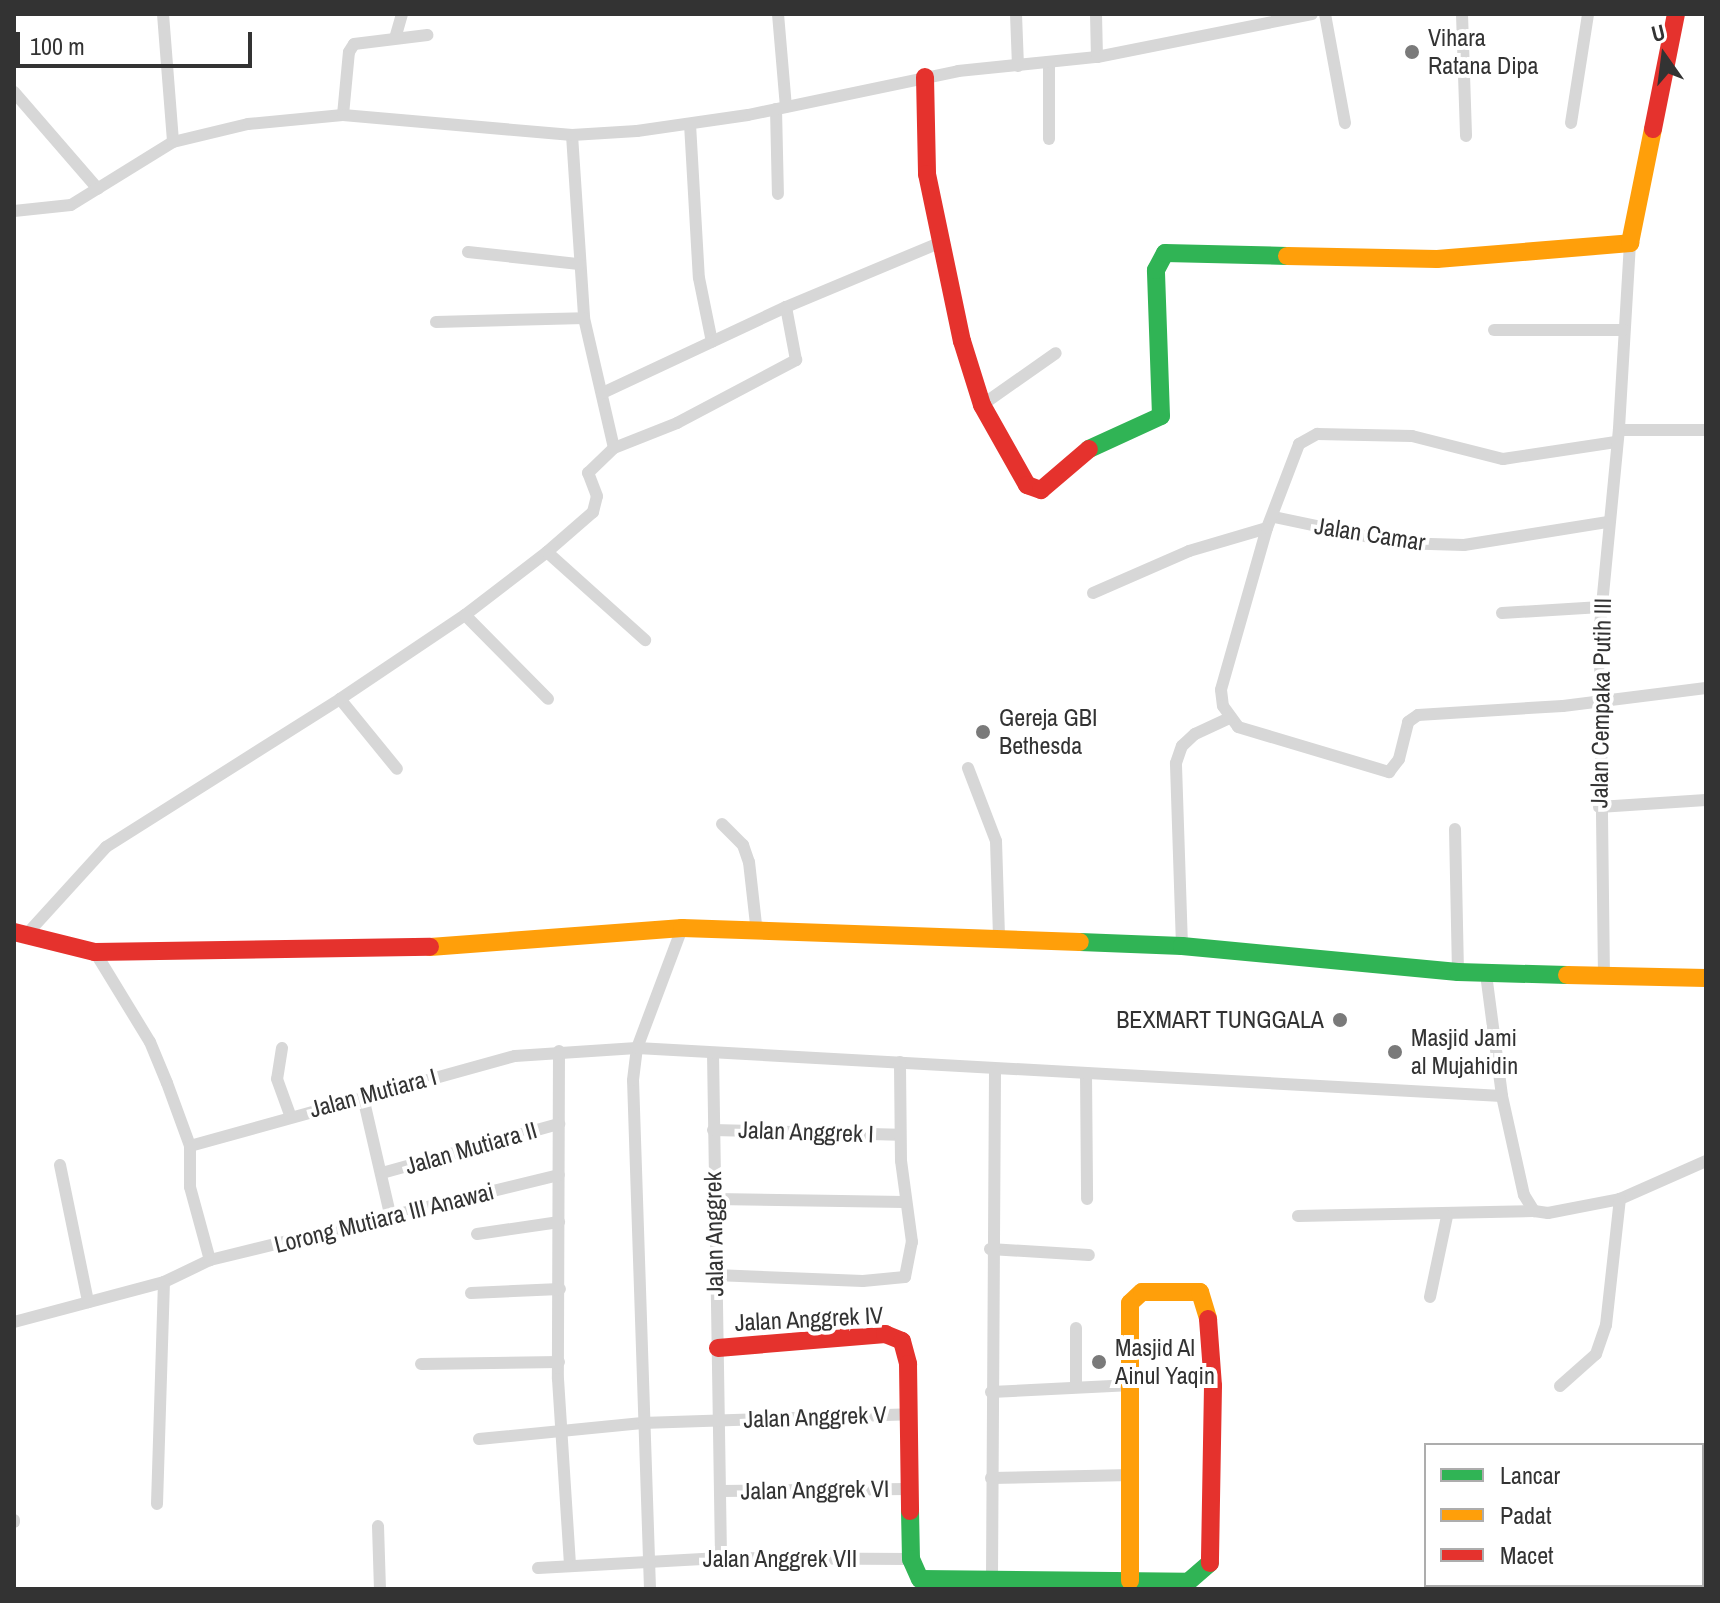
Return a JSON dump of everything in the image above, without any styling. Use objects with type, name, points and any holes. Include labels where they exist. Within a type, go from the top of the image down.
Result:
[{"type":"street","points":[[163,14],[173,142]]},
{"type":"street","points":[[396,35],[402,14]]},
{"type":"street","points":[[778,14],[781,108],[778,194]]},
{"type":"street","points":[[1016,14],[1018,66]]},
{"type":"street","points":[[1096,14],[1097,57]]},
{"type":"street","points":[[1325,14],[1345,123]]},
{"type":"street","points":[[1462,14],[1466,136]]},
{"type":"street","points":[[1571,123],[1588,14]]},
{"type":"street","points":[[925,77],[927,174],[939,243],[982,405],[1027,485],[1041,490],[1094,445],[1156,422],[1162,411],[1156,270],[1165,253],[1437,259],[1630,243],[1676,14]]},
{"type":"street","points":[[14,211],[71,205],[173,142],[248,124],[343,115],[572,135],[690,124],[925,77],[1049,65],[1307,15]]},
{"type":"street","points":[[343,115],[354,44],[396,35],[427,35]]},
{"type":"street","points":[[1049,65],[1049,139]]},
{"type":"street","points":[[14,92],[98,189]]},
{"type":"street","points":[[690,124],[699,278],[712,342]]},
{"type":"street","points":[[572,135],[584,318],[614,448]]},
{"type":"street","points":[[602,393],[786,307],[939,243]]},
{"type":"street","name":"Jalan Cempaka Putih III","points":[[1604,978],[1599,807],[1601,607],[1618,436],[1630,243]]},
{"type":"street","points":[[468,252],[579,264]]},
{"type":"street","points":[[20,933],[106,847],[340,699],[465,615],[547,552],[593,512],[597,496],[588,473],[614,448],[677,423],[796,360],[786,307]]},
{"type":"street","points":[[436,322],[584,318]]},
{"type":"street","points":[[1494,330],[1623,330]]},
{"type":"street","points":[[982,405],[1056,353]]},
{"type":"street","points":[[1706,430],[1618,436],[1503,459],[1412,436],[1317,434],[1295,452],[1221,690],[1230,718],[1238,727],[1389,772],[1399,759],[1408,722],[1418,715],[1706,688]]},
{"type":"street","name":"Jalan Camar","points":[[1271,523],[1397,543],[1464,545],[1608,522]]},
{"type":"street","points":[[1093,593],[1189,551],[1271,523]]},
{"type":"street","points":[[547,552],[645,640]]},
{"type":"street","points":[[1502,613],[1601,607]]},
{"type":"street","points":[[465,615],[548,699]]},
{"type":"street","points":[[340,699],[397,769]]},
{"type":"street","points":[[1182,946],[1176,763],[1182,746],[1195,734],[1230,718]]},
{"type":"street","points":[[968,768],[996,841],[999,938]]},
{"type":"street","points":[[1599,807],[1706,800]]},
{"type":"street","points":[[722,824],[743,845],[749,862],[757,933]]},
{"type":"street","points":[[1455,829],[1458,972]]},
{"type":"street","points":[[20,933],[95,952],[383,950],[682,928],[1182,946],[1486,974],[1706,978]]},
{"type":"street","points":[[650,1589],[642,1423],[633,1080],[637,1048],[682,928]]},
{"type":"street","points":[[95,952],[150,1042],[190,1146],[190,1187],[210,1260]]},
{"type":"street","points":[[1486,974],[1502,1096],[1524,1195],[1534,1211]]},
{"type":"street","points":[[282,1048],[277,1079],[290,1115]]},
{"type":"street","name":"Jalan Mutiara I","points":[[190,1146],[290,1115],[515,1056],[637,1048],[1502,1096]]},
{"type":"street","points":[[559,1051],[559,1362],[570,1566]]},
{"type":"street","name":"Jalan Anggrek","points":[[713,1053],[721,1558]]},
{"type":"street","points":[[715,1275],[863,1281],[896,1279],[908,1272],[912,1242],[904,1202],[899,1135],[900,1062]]},
{"type":"street","points":[[992,1577],[990,1249],[995,1070]]},
{"type":"street","points":[[1086,1074],[1087,1199]]},
{"type":"street","points":[[363,1097],[391,1218]]},
{"type":"street","name":"Jalan Mutiara II","points":[[382,1173],[559,1124]]},
{"type":"street","name":"Jalan Anggrek I","points":[[713,1130],[899,1135]]},
{"type":"street","points":[[1298,1216],[1548,1213],[1620,1199],[1706,1161]]},
{"type":"street","points":[[60,1165],[88,1302]]},
{"type":"street","name":"Lorong Mutiara III Anawai","points":[[14,1322],[164,1282],[210,1260],[559,1175]]},
{"type":"street","points":[[715,1199],[904,1202]]},
{"type":"street","points":[[1560,1386],[1596,1354],[1606,1325],[1620,1199]]},
{"type":"street","points":[[1430,1297],[1447,1216]]},
{"type":"street","points":[[477,1234],[559,1222]]},
{"type":"street","points":[[990,1249],[1089,1255]]},
{"type":"street","points":[[157,1504],[164,1282]]},
{"type":"street","points":[[471,1293],[560,1289]]},
{"type":"street","points":[[909,1414],[908,1489],[911,1559],[915,1575],[926,1580],[992,1577],[1130,1581],[1188,1582],[1210,1563],[1213,1386],[1205,1296],[1188,1290],[1134,1296],[1130,1303],[1130,1581]]},
{"type":"street","points":[[1076,1328],[1076,1384]]},
{"type":"street","name":"Jalan Anggrek IV","points":[[718,1348],[885,1334],[902,1341],[908,1364],[909,1414]]},
{"type":"street","points":[[421,1364],[559,1362]]},
{"type":"street","points":[[991,1392],[1035,1393],[1076,1384],[1132,1385]]},
{"type":"street","name":"Jalan Anggrek V","points":[[479,1439],[642,1423],[909,1414]]},
{"type":"street","points":[[991,1478],[1132,1475]]},
{"type":"street","name":"Jalan Anggrek VI","points":[[722,1491],[908,1489]]},
{"type":"street","points":[[378,1526],[380,1589]]},
{"type":"street","name":"Jalan Anggrek VII","points":[[538,1568],[721,1558],[911,1559]]},
{"type":"traffic: fast","points":[[1089,449],[1161,416],[1156,270],[1165,253],[1287,256]]},
{"type":"traffic: fast","points":[[1080,942],[1182,946],[1458,972],[1567,975]]},
{"type":"traffic: fast","points":[[910,1511],[911,1559],[920,1579],[1188,1582],[1210,1563]]},
{"type":"traffic: slow","points":[[1287,256],[1437,259],[1630,243],[1653,129]]},
{"type":"traffic: slow","points":[[430,947],[682,928],[1080,942]]},
{"type":"traffic: slow","points":[[1567,975],[1706,978]]},
{"type":"traffic: slow","points":[[1130,1581],[1130,1303],[1142,1292],[1200,1292],[1208,1319]]},
{"type":"traffic: jam","points":[[1653,129],[1676,14]]},
{"type":"traffic: jam","points":[[925,77],[927,174],[962,341],[982,405],[1027,485],[1041,490],[1089,449]]},
{"type":"traffic: jam","points":[[14,932],[95,952],[430,947]]},
{"type":"traffic: jam","points":[[1208,1319],[1213,1386],[1210,1563]]},
{"type":"traffic: jam","points":[[718,1348],[885,1334],[902,1341],[908,1364],[910,1511]]},
{"type":"place","name":"Vihara Ratana Dipa","points":[[1412,52]]},
{"type":"place","name":"Gereja GBI Bethesda","points":[[983,732]]},
{"type":"place","name":"BEXMART TUNGGALA","points":[[1340,1020]]},
{"type":"place","name":"Masjid Jami al Mujahidin","points":[[1395,1052]]},
{"type":"place","name":"Masjid Al Ainul Yaqin","points":[[1099,1362]]}]
